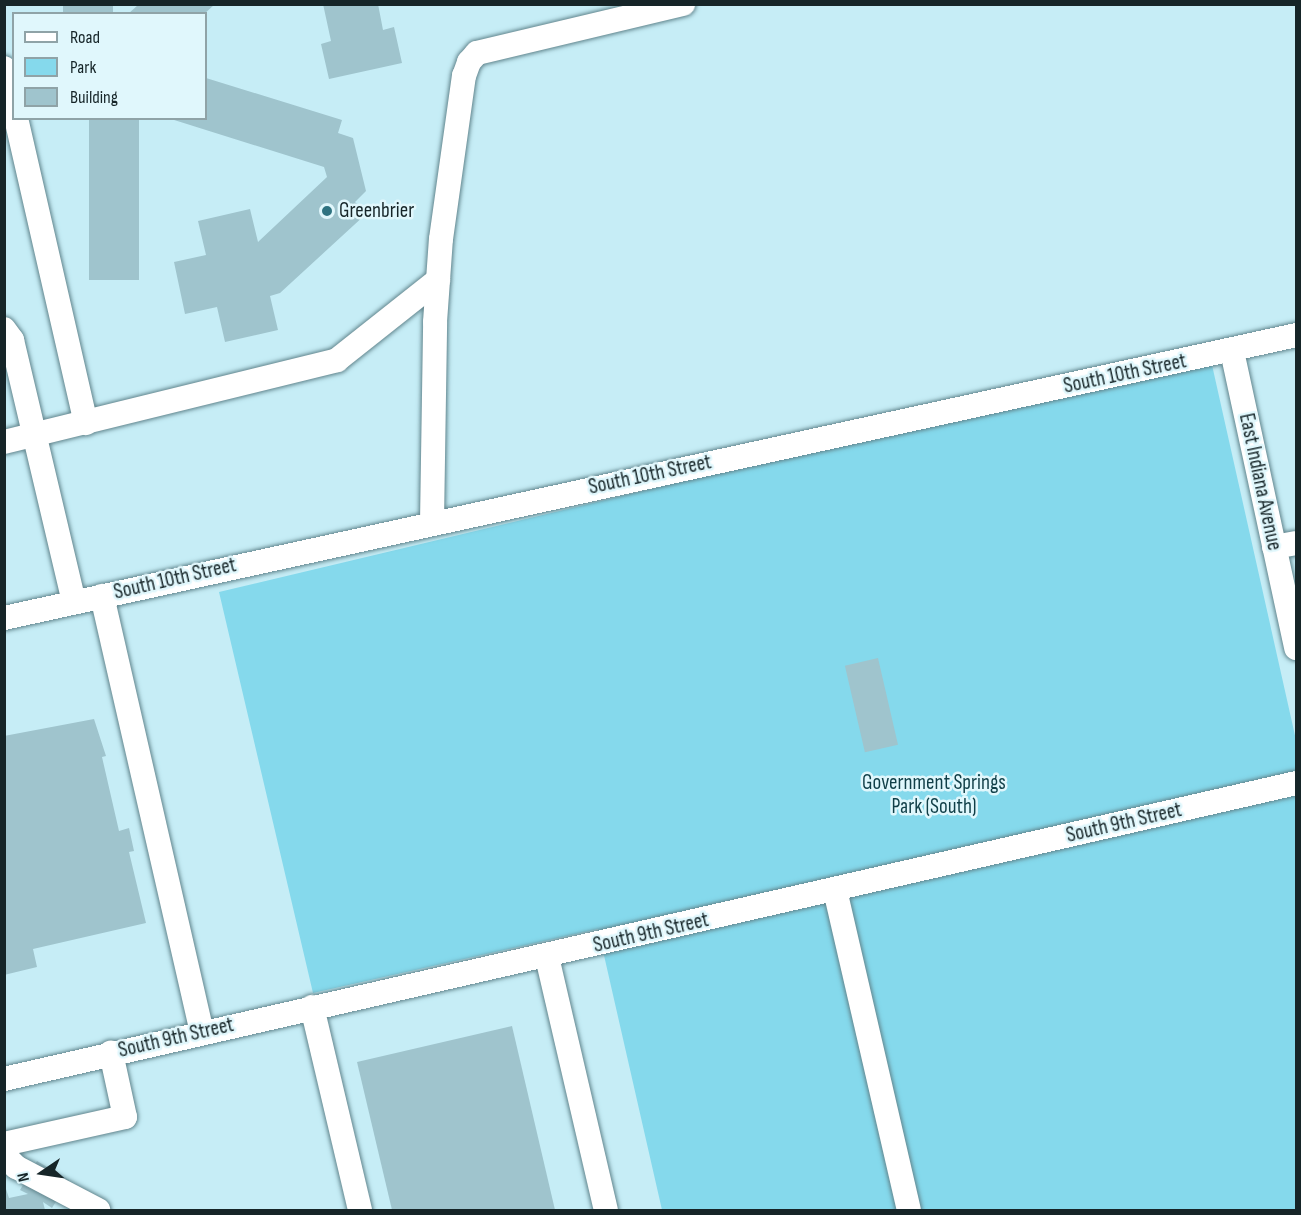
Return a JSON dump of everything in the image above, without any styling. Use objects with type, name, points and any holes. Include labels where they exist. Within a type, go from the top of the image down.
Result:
[{"type":"street","points":[[432,522],[438,280],[464,76],[477,53],[683,4]]},
{"type":"street","points":[[4,68],[12,100]]},
{"type":"street","points":[[16,120],[86,423]]},
{"type":"street","points":[[4,442],[337,360],[438,280]]},
{"type":"street","points":[[4,329],[12,340],[74,602]]},
{"type":"street","name":"South 10th Street","points":[[4,618],[432,522],[1232,351],[1296,335]]},
{"type":"street","name":"East Indiana Avenue","points":[[1232,351],[1285,545],[1296,648]]},
{"type":"street","points":[[102,596],[202,1032]]},
{"type":"street","name":"South 9th Street","points":[[4,1079],[312,1007],[547,957],[1296,783]]},
{"type":"street","points":[[835,890],[909,1210]]},
{"type":"street","points":[[547,957],[606,1210]]},
{"type":"street","points":[[312,1007],[360,1210]]},
{"type":"street","points":[[4,1144],[125,1117],[111,1053]]},
{"type":"street","points":[[4,1155],[16,1167],[98,1210]]},
{"type":"green space","name":"Government Springs Park (South)","points":[[1210,356],[1296,740],[1296,1210],[662,1210],[598,929],[313,993],[219,592]]},
{"type":"building","points":[[63,4],[113,4],[113,12],[63,12]]},
{"type":"building","points":[[323,4],[378,4],[383,30],[394,27],[402,63],[329,79],[321,44],[331,41]]},
{"type":"building","points":[[138,5],[214,5],[206,12],[130,12]]},
{"type":"building","name":"Greenbrier","points":[[207,78],[342,120],[338,133],[353,138],[366,191],[355,202],[366,214],[280,293],[270,296],[278,330],[225,342],[217,307],[185,314],[174,262],[206,255],[198,221],[250,209],[258,242],[327,177],[324,167],[174,120],[207,120]]},
{"type":"building","points":[[89,120],[139,120],[139,280],[89,280]]},
{"type":"building","points":[[878,658],[898,745],[865,752],[845,666]]},
{"type":"building","points":[[94,719],[106,756],[102,757],[119,831],[129,828],[134,851],[129,852],[146,923],[33,949],[37,967],[4,975],[4,736]]},
{"type":"building","points":[[512,1026],[555,1210],[392,1210],[357,1062]]},
{"type":"building","points":[[37,1161],[69,1180],[52,1208],[43,1202],[45,1210],[4,1210],[4,1183],[9,1198],[28,1194],[20,1190]]},
{"type":"place","name":"Greenbrier","points":[[327,211]]}]
